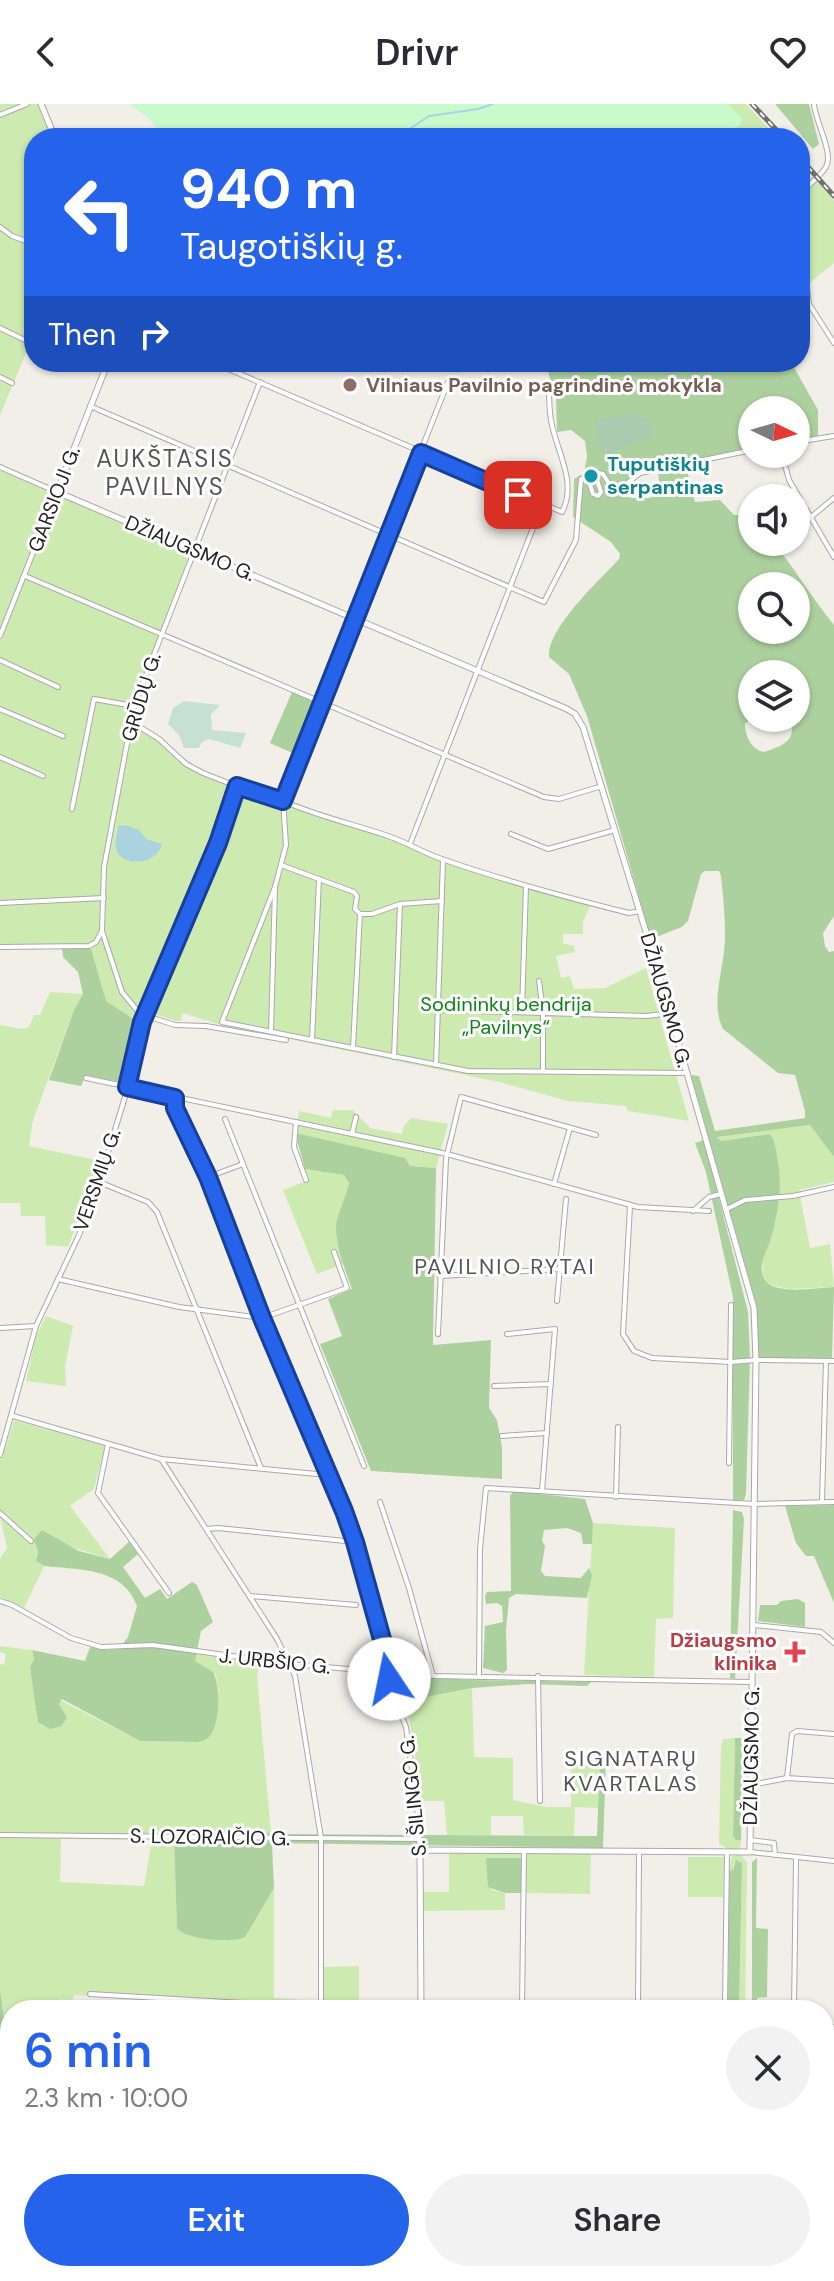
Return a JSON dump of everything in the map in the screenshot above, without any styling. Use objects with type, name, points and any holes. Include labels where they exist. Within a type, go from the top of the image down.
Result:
[{"type":"street","points":[[0,115],[27,104]]},
{"type":"street","points":[[41,104],[51,128]]},
{"type":"street","points":[[810,185],[831,157],[814,104]]},
{"type":"street","points":[[0,227],[24,240]]},
{"type":"street","points":[[810,306],[834,343]]},
{"type":"street","points":[[0,328],[24,340]]},
{"type":"street","name":"GARSIOJI G.","points":[[0,636],[104,372]]},
{"type":"street","points":[[236,372],[564,512],[566,466],[552,426],[549,386]]},
{"type":"street","points":[[0,377],[12,383]]},
{"type":"street","name":"GRŪDŲ G.","points":[[144,1016],[122,992],[102,931],[106,858],[130,721],[260,382]]},
{"type":"street","points":[[448,382],[283,801],[286,839],[275,887],[222,1022],[468,1071],[687,1073]]},
{"type":"street","points":[[90,406],[546,601],[576,540],[581,479],[588,479],[593,494],[598,496],[601,492],[596,477],[599,473],[603,474],[615,493],[640,473],[738,453]]},
{"type":"street","points":[[810,440],[833,436],[834,444]]},
{"type":"street","points":[[0,467],[57,492]]},
{"type":"street","points":[[786,468],[789,480],[834,557]]},
{"type":"street","name":"DŽIAUGSMO G.","points":[[57,492],[575,714],[583,727],[640,911],[754,1308],[750,1852]]},
{"type":"street","points":[[811,517],[834,498]]},
{"type":"street","points":[[410,844],[542,505]]},
{"type":"street","points":[[25,576],[550,798],[559,799],[602,786]]},
{"type":"street","points":[[0,616],[7,620]]},
{"type":"street","points":[[0,660],[58,687]]},
{"type":"street","points":[[72,809],[94,699],[134,706]]},
{"type":"street","points":[[0,709],[63,736]]},
{"type":"street","points":[[130,721],[159,739],[186,764],[237,786],[410,844],[443,860],[526,886],[629,913],[640,911]]},
{"type":"street","points":[[0,757],[43,776]]},
{"type":"street","name":"VERSMIŲ G.","points":[[0,1455],[36,1326],[45,1313],[99,1182],[144,1016],[218,843],[237,786]]},
{"type":"street","points":[[511,834],[548,849],[615,829]]},
{"type":"street","points":[[436,1066],[443,860]]},
{"type":"street","points":[[281,865],[357,894],[355,909],[360,914],[372,914],[400,904],[442,901]]},
{"type":"street","points":[[312,1040],[319,879]]},
{"type":"street","points":[[521,1012],[526,886]]},
{"type":"street","points":[[271,1032],[275,887]]},
{"type":"street","points":[[0,903],[104,898]]},
{"type":"street","points":[[394,1057],[400,904]]},
{"type":"street","points":[[353,1048],[360,914]]},
{"type":"street","points":[[0,947],[89,946],[96,942],[102,931]]},
{"type":"street","points":[[539,981],[543,1012],[543,1070]]},
{"type":"street","points":[[439,1010],[647,1016],[670,1013]]},
{"type":"street","points":[[144,1016],[175,1025],[206,1026],[286,1040]]},
{"type":"street","points":[[86,1078],[447,1154],[630,1206],[709,1211]]},
{"type":"street","points":[[438,1334],[447,1154],[461,1097],[596,1135]]},
{"type":"street","name":"S. ŠILINGO G.","points":[[175,1098],[175,1108],[208,1177],[262,1318],[355,1542],[390,1672],[393,1695],[406,1727],[420,1839],[421,2000]]},
{"type":"street","points":[[352,1134],[356,1117]]},
{"type":"street","points":[[225,1119],[364,1466]]},
{"type":"street","points":[[296,1122],[294,1147],[306,1180]]},
{"type":"street","points":[[554,1184],[570,1128]]},
{"type":"street","points":[[208,1177],[243,1164]]},
{"type":"street","points":[[99,1182],[154,1207],[261,1468]]},
{"type":"street","points":[[727,1209],[745,1200],[793,1196],[834,1187]]},
{"type":"street","points":[[693,1211],[709,1197],[722,1193]]},
{"type":"street","points":[[557,1301],[566,1199]]},
{"type":"street","points":[[630,1206],[623,1334],[628,1345],[639,1355],[731,1362],[834,1361]]},
{"type":"street","points":[[58,1279],[196,1309],[262,1318],[347,1288],[334,1252]]},
{"type":"street","points":[[440,1276],[560,1269]]},
{"type":"street","points":[[729,1463],[731,1305]]},
{"type":"street","points":[[0,1328],[36,1326]]},
{"type":"street","points":[[507,1334],[555,1329],[542,1491]]},
{"type":"street","points":[[822,1502],[826,1361]]},
{"type":"street","points":[[494,1386],[551,1384]]},
{"type":"street","points":[[13,1416],[161,1459],[328,1475]]},
{"type":"street","points":[[616,1497],[618,1427]]},
{"type":"street","points":[[502,1436],[547,1433]]},
{"type":"street","points":[[108,1444],[98,1493],[169,1593]]},
{"type":"street","points":[[161,1459],[277,1639],[295,1676],[321,1838],[321,2000]]},
{"type":"street","points":[[479,1677],[480,1549],[486,1488],[754,1504],[834,1502]]},
{"type":"street","points":[[380,1502],[409,1588],[433,1676]]},
{"type":"street","points":[[0,1513],[31,1541]]},
{"type":"street","points":[[207,1529],[355,1542]]},
{"type":"street","points":[[250,1596],[356,1605]]},
{"type":"street","name":"J. URBŠIO G.","points":[[0,1601],[63,1634],[96,1646],[153,1645],[289,1664],[433,1676],[752,1682]]},
{"type":"street","points":[[753,1624],[821,1632],[834,1643]]},
{"type":"street","points":[[538,1676],[540,1801]]},
{"type":"street","points":[[787,1778],[792,1734],[797,1731],[834,1734]]},
{"type":"street","points":[[751,1785],[787,1778],[834,1781]]},
{"type":"street","name":"S. LOZORAIČIO G.","points":[[0,1835],[420,1839]]},
{"type":"street","points":[[750,1840],[774,1843],[775,1855]]},
{"type":"street","points":[[523,2000],[524,1849]]},
{"type":"street","points":[[420,1850],[750,1852],[834,1861]]},
{"type":"street","points":[[638,2000],[639,1851]]},
{"type":"street","points":[[725,2000],[727,1852]]},
{"type":"street","points":[[794,2000],[796,1858]]},
{"type":"street","points":[[90,1994],[194,2000]]},
{"type":"green space","points":[[0,104],[45,104],[55,128],[24,128],[24,358],[0,415]]},
{"type":"green space","points":[[129,104],[728,104],[742,119],[740,125],[734,128],[156,128],[149,118]]},
{"type":"green space","points":[[728,104],[746,104],[769,128],[734,128],[740,125],[741,119]]},
{"type":"green space","points":[[775,104],[809,104],[819,144],[813,149],[810,145],[810,128],[795,128]]},
{"type":"green space","points":[[817,179],[834,201],[834,263],[810,282],[810,187]]},
{"type":"green space","points":[[548,372],[797,372],[818,410],[818,437],[810,438],[810,396],[738,396],[738,451],[685,462],[695,502],[720,500],[734,515],[738,515],[738,556],[783,556],[795,572],[738,572],[738,644],[810,644],[810,592],[834,625],[834,916],[823,933],[825,946],[829,952],[834,951],[834,1157],[810,1125],[717,1137],[721,1141],[769,1134],[773,1140],[780,1192],[762,1274],[768,1283],[779,1288],[803,1290],[834,1287],[832,1359],[759,1358],[756,1303],[691,1075],[699,1076],[715,1131],[805,1118],[795,1075],[778,1073],[723,1029],[719,1018],[718,995],[725,934],[719,871],[701,874],[688,921],[682,927],[651,939],[587,716],[569,674],[549,657],[556,632],[620,554],[611,542],[573,517],[574,479],[584,473],[587,456],[585,441],[571,430],[557,432],[556,398]],"holes":[[[658,471],[660,493],[656,496],[623,496],[623,491],[638,475]]]},
{"type":"green space","points":[[630,414],[648,419],[655,434],[606,455],[604,450],[601,451],[594,420]]},
{"type":"green space","name":"Sodininkų bendrija „Pavilnys“","points":[[0,470],[195,554],[134,714],[136,722],[187,760],[250,790],[458,862],[592,902],[583,922],[583,934],[563,934],[563,943],[574,946],[575,952],[556,956],[561,978],[570,976],[574,989],[605,988],[646,968],[689,1121],[628,1111],[626,1106],[568,1101],[499,1082],[221,1025],[183,1013],[177,1021],[143,1011],[138,1022],[106,1001],[61,947],[0,949]]},
{"type":"green space","points":[[292,692],[319,704],[299,756],[270,743]]},
{"type":"green space","points":[[184,701],[220,705],[211,714],[212,730],[246,733],[240,748],[209,739],[199,748],[184,748],[179,735],[168,724],[173,708]]},
{"type":"green space","points":[[62,947],[91,949],[106,1001],[138,1022],[124,1083],[86,1075],[81,1086],[49,1080],[74,1010],[83,994],[78,972],[63,957]]},
{"type":"green space","points":[[50,992],[83,994],[74,1010],[33,1120],[29,1146],[101,1161],[68,1247],[46,1245],[45,1216],[21,1216],[20,1203],[0,1203],[0,1025],[22,1029],[29,1027],[34,1015],[40,1015]]},
{"type":"green space","points":[[333,1110],[353,1110],[370,1128],[402,1134],[411,1118],[448,1124],[436,1168],[410,1166],[295,1133],[299,1111],[331,1118]]},
{"type":"green space","points":[[811,1125],[834,1157],[834,1182],[799,1190],[810,1248],[830,1244],[834,1287],[790,1289],[767,1283],[763,1275],[762,1261],[770,1241],[780,1180],[768,1134],[721,1141],[717,1137]]},
{"type":"green space","points":[[295,1133],[405,1158],[410,1166],[436,1168],[433,1345],[491,1340],[489,1408],[497,1420],[502,1447],[502,1479],[371,1471],[320,1344],[342,1336],[328,1299],[352,1289],[336,1234],[349,1183],[344,1175],[305,1169]]},
{"type":"green space","points":[[704,1140],[748,1312],[750,1357],[744,1500],[733,1501],[733,1297],[706,1172],[695,1143]]},
{"type":"green space","points":[[305,1169],[344,1175],[349,1183],[336,1224],[343,1264],[317,1274],[283,1190],[309,1180]]},
{"type":"green space","points":[[46,1316],[73,1326],[65,1367],[66,1386],[26,1381],[36,1336]]},
{"type":"green space","points":[[14,1420],[105,1446],[94,1489],[70,1506],[110,1559],[34,1539],[38,1552],[36,1561],[44,1566],[24,1608],[0,1597],[0,1559],[7,1548],[0,1517],[0,1450],[6,1447]]},
{"type":"green space","points":[[513,1491],[585,1499],[593,1523],[592,1544],[583,1544],[581,1533],[567,1528],[544,1530],[541,1571],[545,1576],[581,1578],[589,1568],[592,1575],[587,1598],[516,1594],[509,1598],[507,1670],[503,1673],[483,1668],[485,1626],[503,1622],[502,1606],[486,1604],[485,1596],[487,1592],[511,1591],[510,1496]]},
{"type":"green space","points":[[834,1505],[834,1603],[814,1556],[806,1556],[796,1543],[785,1506]]},
{"type":"green space","points":[[733,1510],[742,1512],[744,1519],[735,1679],[730,1678]]},
{"type":"green space","points":[[593,1523],[675,1528],[673,1618],[656,1619],[654,1677],[584,1675]]},
{"type":"green space","points":[[42,1530],[79,1551],[110,1559],[129,1542],[138,1554],[123,1567],[145,1598],[160,1589],[167,1599],[192,1582],[197,1585],[213,1622],[201,1631],[195,1661],[213,1672],[216,1678],[217,1714],[210,1736],[198,1742],[140,1741],[62,1699],[59,1704],[67,1718],[61,1726],[50,1729],[38,1722],[30,1667],[34,1659],[32,1650],[85,1661],[90,1647],[119,1649],[128,1637],[137,1606],[130,1593],[111,1577],[85,1570],[44,1566],[36,1561],[38,1552],[34,1539]]},
{"type":"green space","points":[[798,1599],[805,1603],[805,1627],[758,1621],[760,1605],[777,1605],[781,1601]]},
{"type":"green space","points":[[0,1646],[32,1650],[34,1659],[30,1667],[66,1713],[59,1704],[60,1700],[140,1741],[198,1742],[219,1692],[216,1675],[195,1662],[195,1654],[259,1664],[257,1676],[271,1834],[264,1831],[180,1832],[174,1840],[177,1928],[267,1900],[274,1888],[274,1998],[307,2000],[147,2000],[75,1995],[72,2000],[2,2000],[0,1664],[4,1665],[6,1654],[0,1652]],"holes":[[[61,1839],[152,1840],[144,1886],[60,1882]]]},
{"type":"green space","points":[[393,1675],[401,1675],[416,1699],[472,1688],[474,1757],[513,1758],[513,1800],[546,1807],[571,1807],[571,1757],[600,1756],[598,1808],[575,1807],[574,1836],[524,1835],[523,1816],[491,1816],[491,1835],[447,1835],[444,1801],[421,1801],[409,1716]]},
{"type":"green space","points":[[401,1675],[471,1680],[591,1682],[587,1686],[528,1684],[472,1688],[416,1699],[409,1697]]},
{"type":"green space","points":[[735,1738],[733,1836],[741,1840],[740,1848],[729,1850],[719,1844],[721,1746],[723,1739]]},
{"type":"green space","points":[[735,1738],[742,1738],[741,1840],[733,1836]]},
{"type":"green space","points":[[600,1756],[606,1756],[603,1848],[272,1843],[274,1888],[245,1937],[209,1939],[189,1935],[177,1928],[174,1839],[180,1832],[597,1836]]},
{"type":"green space","points":[[449,1851],[520,1853],[522,1858],[486,1858],[492,1890],[505,1893],[505,1910],[423,1911],[423,1892],[449,1892]]},
{"type":"green space","points":[[530,1851],[591,1853],[590,1894],[526,1893],[526,1857]]},
{"type":"green space","points":[[732,1856],[742,1856],[747,1863],[745,2000],[739,2000],[742,1863],[734,1863],[733,1870],[729,1871]]},
{"type":"green space","points":[[688,1857],[724,1857],[723,1897],[688,1897]]},
{"type":"green space","points":[[486,1858],[522,1858],[521,1893],[505,1893],[488,1887]]},
{"type":"green space","points":[[757,1858],[756,1928],[768,1929],[767,1997],[757,2000],[752,2000],[752,1862]]},
{"type":"green space","points":[[736,1860],[742,1863],[739,2000],[728,2000],[729,1871],[733,1870]]},
{"type":"green space","points":[[359,1966],[359,2000],[323,2000],[324,1967]]},
{"type":"water","points":[[118,826],[139,830],[146,839],[162,844],[159,851],[141,862],[121,857],[116,849],[116,839]]},
{"type":"waterway","points":[[411,128],[429,116],[493,104]]},
{"type":"railway","points":[[752,104],[775,128]]},
{"type":"railway","points":[[810,169],[834,196]]},
{"type":"place","name":"Vilniaus Pavilnio pagrindinė mokykla","points":[[350,385]]},
{"type":"place","name":"Tuputiškių serpantinas","points":[[591,476]]},
{"type":"place","name":"Džiaugsmo klinika","points":[[795,1652]]},
{"type":"district","name":"AUKŠTASIS PAVILNYS","points":[[165,472]]},
{"type":"district","name":"PAVILNIO RYTAI","points":[[505,1266]]},
{"type":"district","name":"SIGNATARŲ KVARTALAS","points":[[631,1770]]},
{"type":"route","points":[[389,1679],[388,1661],[344,1511],[262,1318],[208,1177],[175,1108],[175,1098],[127,1087],[142,1022],[218,843],[237,786],[283,801],[421,453],[518,495]]}]
